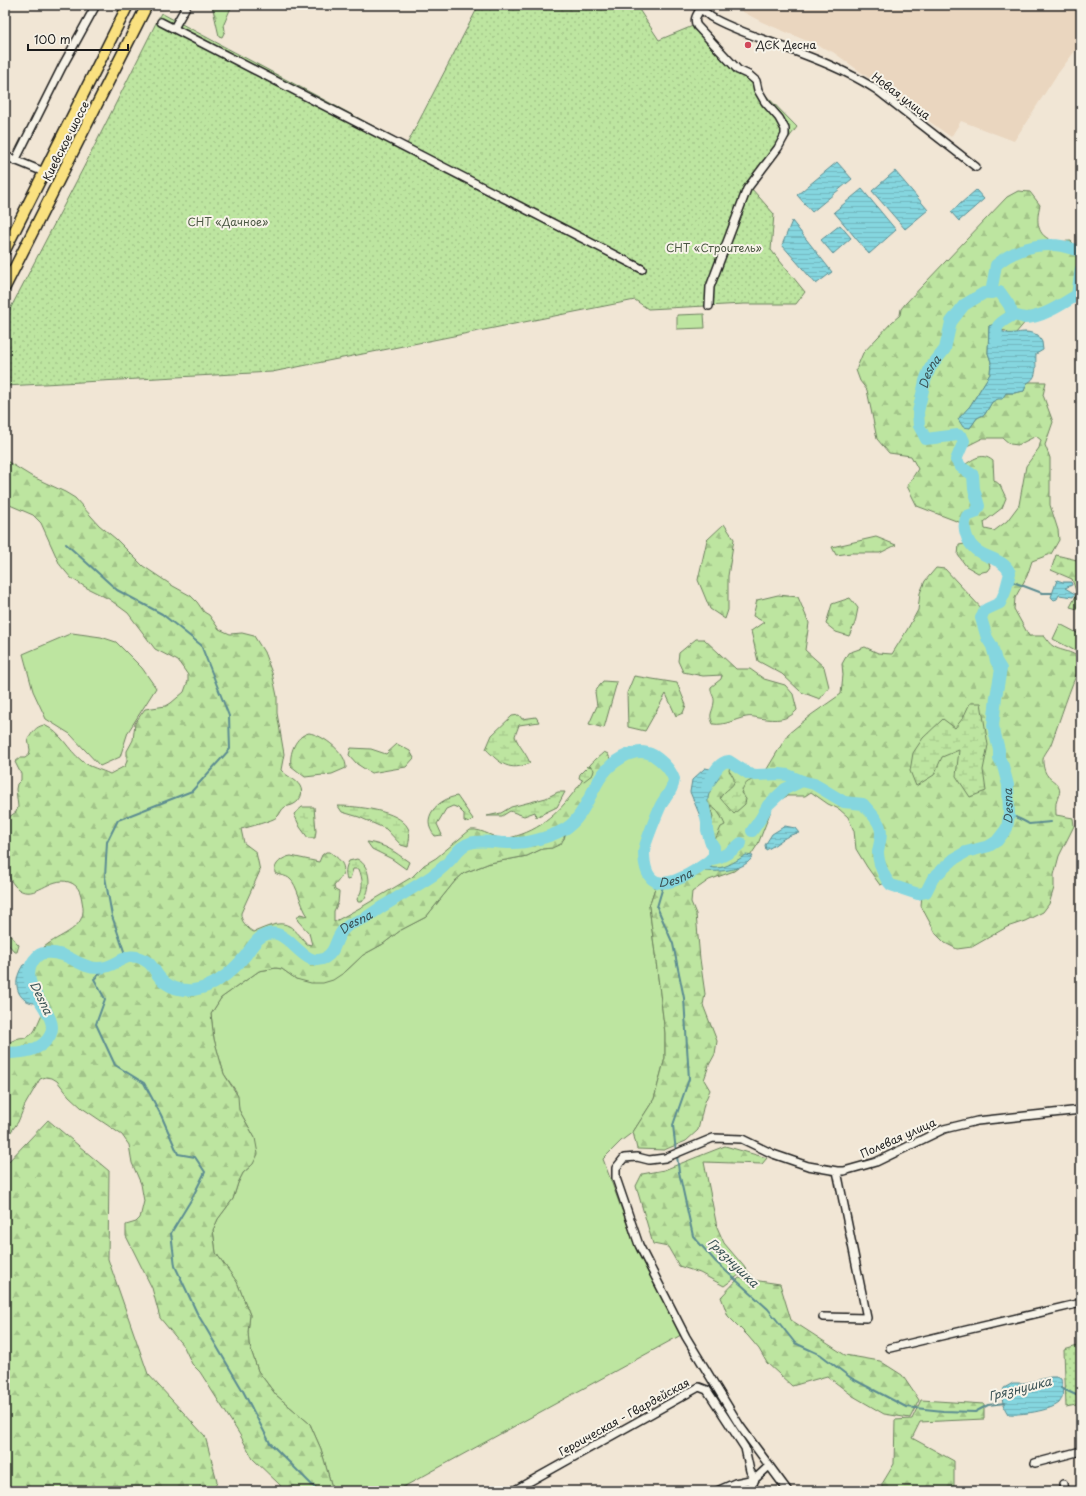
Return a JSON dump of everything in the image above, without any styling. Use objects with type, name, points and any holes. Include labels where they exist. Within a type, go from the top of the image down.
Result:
[{"type":"highway","name":"Киевское шоссе","points":[[5,250],[128,5]]},
{"type":"highway","name":"Киевское шоссе","points":[[5,287],[148,5]]},
{"type":"street","points":[[16,161],[62,67],[96,5]]},
{"type":"street","points":[[174,28],[187,5]]},
{"type":"street","points":[[698,7],[695,22],[697,26],[738,70],[756,80],[758,90],[764,102],[779,118],[786,129],[785,135],[778,148],[747,189],[710,287],[709,306]]},
{"type":"street","name":"Новая улица","points":[[698,7],[719,21],[756,37],[813,58],[863,81],[877,90],[976,167]]},
{"type":"street","points":[[161,22],[642,269]]},
{"type":"street","points":[[5,156],[44,172]]},
{"type":"street","name":"Полевая улица","points":[[770,1466],[740,1426],[686,1338],[639,1245],[616,1178],[616,1168],[624,1158],[637,1157],[649,1160],[665,1158],[713,1138],[742,1139],[773,1154],[808,1166],[844,1171],[876,1162],[944,1129],[977,1121],[1081,1110]]},
{"type":"street","points":[[823,1317],[867,1318],[837,1171]]},
{"type":"street","points":[[890,1348],[1081,1303]]},
{"type":"street","name":"Героическая - Гвардейская","points":[[513,1491],[699,1387],[707,1390],[745,1448],[750,1472],[755,1479]]},
{"type":"street","points":[[1035,1463],[1081,1451]]},
{"type":"street","points":[[750,1491],[755,1479],[770,1466],[788,1491]]},
{"type":"street","points":[[717,1491],[735,1484],[755,1479]]},
{"type":"shaded area","points":[[730,5],[1081,5],[1081,43],[1056,76],[1014,141],[961,121],[951,137],[833,52],[762,22]]},
{"type":"green space","points":[[212,5],[232,5],[224,24],[225,31],[222,37],[219,36]]},
{"type":"green space","name":"СНТ «Дачное»","points":[[479,5],[636,5],[659,40],[700,23],[730,59],[797,127],[751,188],[774,214],[771,250],[805,292],[796,304],[744,304],[648,309],[635,300],[272,372],[5,386],[5,319],[90,155],[161,13],[407,144]]},
{"type":"green space","points":[[1018,191],[1030,192],[1040,205],[1038,222],[1041,232],[1044,236],[1055,241],[1071,241],[1078,253],[1080,267],[1077,295],[1053,309],[1026,318],[1027,320],[1015,334],[1009,334],[1006,331],[1000,330],[997,325],[989,326],[988,353],[991,362],[990,374],[970,406],[959,419],[970,428],[977,418],[985,414],[992,402],[1006,393],[1024,391],[1027,383],[1029,382],[1046,382],[1043,395],[1053,422],[1045,445],[1050,458],[1050,505],[1058,530],[1059,540],[1051,554],[1032,561],[1027,576],[1015,598],[1014,609],[1029,636],[1044,636],[1049,643],[1056,648],[1074,654],[1080,660],[1081,664],[1051,744],[1044,755],[1043,760],[1046,773],[1060,790],[1056,803],[1056,815],[1073,818],[1074,826],[1059,856],[1054,875],[1054,888],[1049,904],[1043,912],[1025,921],[1007,927],[972,947],[957,949],[945,943],[936,934],[921,906],[922,894],[891,885],[888,882],[880,885],[856,849],[854,831],[848,817],[839,809],[828,804],[811,792],[805,796],[787,796],[774,803],[758,844],[747,861],[734,871],[709,880],[692,892],[691,902],[696,914],[705,994],[703,1005],[717,1041],[715,1054],[709,1065],[704,1080],[710,1090],[704,1104],[698,1130],[686,1141],[664,1150],[637,1149],[633,1132],[654,1099],[665,1058],[665,1033],[649,906],[657,882],[680,879],[703,866],[714,856],[714,847],[710,841],[707,830],[702,798],[714,771],[721,763],[729,761],[749,774],[764,774],[788,734],[811,715],[841,694],[843,675],[842,664],[848,653],[865,647],[878,653],[892,654],[918,610],[920,593],[925,581],[936,568],[945,569],[984,611],[1002,601],[1010,576],[1009,570],[1000,562],[989,556],[983,555],[974,549],[966,535],[964,524],[917,506],[907,486],[918,469],[911,456],[889,453],[877,439],[867,390],[860,381],[856,370],[863,353],[900,315],[901,309],[905,304],[1007,197]],"holes":[[[1036,436],[1041,440],[1039,448],[1026,466],[1019,505],[1007,521],[994,531],[985,529],[984,522],[1002,508],[1006,498],[1000,485],[994,480],[993,461],[989,458],[981,457],[973,459],[961,467],[956,460],[961,449],[983,438],[1003,438],[1010,444],[1018,445]]]},
{"type":"green space","points":[[704,314],[705,328],[677,329],[677,315]]},
{"type":"green space","points":[[5,460],[31,476],[75,498],[99,525],[116,539],[143,566],[191,596],[204,612],[209,615],[219,629],[230,634],[242,633],[254,636],[264,652],[272,673],[277,696],[277,713],[284,754],[281,770],[300,786],[302,791],[301,796],[296,803],[284,808],[274,819],[241,829],[244,843],[256,852],[260,871],[241,913],[243,922],[254,932],[272,925],[284,924],[294,930],[307,944],[312,945],[309,933],[297,918],[300,914],[308,916],[295,886],[288,878],[275,873],[277,864],[285,858],[291,856],[319,862],[322,855],[326,852],[330,852],[340,861],[344,868],[341,876],[334,886],[335,890],[339,892],[338,903],[334,911],[334,922],[412,877],[424,865],[436,858],[470,830],[480,831],[499,838],[509,838],[532,830],[541,825],[565,803],[580,784],[590,765],[595,760],[604,752],[608,754],[611,761],[589,788],[586,794],[584,807],[575,815],[561,844],[552,848],[542,849],[527,856],[490,863],[464,873],[455,881],[426,917],[401,930],[383,944],[363,955],[345,972],[333,980],[323,983],[311,983],[296,979],[282,969],[276,968],[259,971],[221,998],[211,1014],[214,1039],[224,1074],[238,1096],[239,1110],[255,1138],[258,1154],[253,1164],[243,1173],[233,1199],[218,1219],[213,1230],[216,1253],[237,1282],[250,1315],[248,1332],[249,1344],[258,1371],[276,1395],[310,1424],[321,1449],[333,1491],[284,1491],[280,1485],[253,1459],[240,1435],[200,1372],[192,1364],[184,1347],[160,1318],[152,1288],[126,1236],[126,1225],[136,1222],[140,1218],[144,1201],[141,1184],[132,1163],[129,1145],[122,1135],[82,1108],[69,1096],[57,1081],[46,1077],[40,1079],[25,1105],[18,1122],[5,1140],[5,1043],[20,1038],[26,1038],[32,1034],[42,1014],[48,1012],[34,990],[30,973],[31,965],[35,958],[44,953],[44,947],[72,930],[83,914],[81,895],[76,886],[73,884],[62,881],[55,882],[30,892],[24,892],[12,883],[8,875],[4,847],[5,820],[16,812],[18,807],[16,789],[17,784],[21,780],[21,774],[15,762],[20,758],[25,758],[29,755],[30,750],[28,739],[36,728],[44,725],[55,732],[82,761],[92,767],[110,774],[125,766],[127,761],[127,751],[133,740],[135,723],[145,709],[166,706],[171,703],[184,692],[188,681],[188,675],[178,661],[155,649],[128,613],[109,599],[71,578],[60,565],[41,523],[33,515],[5,503]]},
{"type":"green space","points":[[724,524],[734,539],[728,576],[728,610],[725,619],[710,609],[698,580],[707,540]]},
{"type":"green space","points":[[876,537],[896,545],[880,553],[851,553],[836,555],[832,547]]},
{"type":"green space","points":[[965,544],[977,556],[988,559],[990,567],[987,571],[978,573],[966,566],[958,555],[959,545]]},
{"type":"green space","points":[[1056,555],[1081,561],[1081,610],[1070,607],[1077,594],[1072,579],[1051,570]]},
{"type":"green space","points":[[778,595],[798,597],[809,623],[805,650],[824,667],[829,687],[820,699],[801,692],[782,674],[758,661],[751,631],[764,622],[753,616],[757,600]]},
{"type":"green space","points":[[850,598],[858,608],[855,623],[849,636],[836,632],[826,624],[832,604]]},
{"type":"green space","points":[[1060,624],[1081,635],[1081,654],[1053,639]]},
{"type":"green space","points":[[72,633],[101,637],[116,642],[142,668],[156,688],[128,732],[120,757],[100,766],[70,734],[46,719],[33,691],[23,654]]},
{"type":"green space","points":[[696,639],[704,639],[736,669],[750,669],[764,679],[785,685],[793,694],[797,710],[789,717],[779,719],[749,717],[726,723],[713,724],[711,715],[714,700],[711,687],[721,679],[722,675],[703,676],[683,672],[678,661],[679,653]]},
{"type":"green space","points":[[634,676],[677,683],[686,705],[683,713],[676,716],[666,694],[645,731],[628,727],[627,693]]},
{"type":"green space","points":[[603,681],[617,682],[604,728],[589,724],[597,706],[595,692]]},
{"type":"green space","points":[[970,703],[981,703],[988,745],[983,770],[986,791],[970,797],[956,776],[959,750],[942,757],[934,775],[916,786],[910,771],[913,753],[923,738],[943,719],[955,728],[963,718]]},
{"type":"green space","points":[[519,715],[522,719],[536,717],[539,722],[519,725],[515,736],[530,763],[517,767],[506,765],[496,759],[486,749],[492,735],[512,716]]},
{"type":"green space","points":[[309,733],[321,737],[333,746],[343,756],[346,768],[332,774],[305,777],[291,766],[291,756],[294,746],[300,738]]},
{"type":"green space","points":[[397,744],[410,751],[414,758],[406,767],[371,773],[357,764],[349,755],[351,748],[371,749],[386,754]]},
{"type":"green space","points":[[642,752],[654,756],[665,764],[673,774],[674,780],[673,787],[661,805],[654,822],[645,845],[644,855],[645,866],[649,876],[657,882],[649,906],[665,1033],[665,1058],[654,1099],[633,1132],[621,1141],[603,1159],[637,1251],[681,1335],[396,1491],[333,1491],[321,1449],[310,1424],[276,1395],[258,1371],[249,1344],[248,1332],[250,1315],[237,1282],[216,1253],[213,1230],[218,1219],[233,1199],[243,1173],[253,1164],[255,1138],[239,1110],[236,1091],[224,1074],[214,1039],[211,1014],[221,998],[259,971],[276,968],[282,969],[296,979],[345,972],[363,955],[383,944],[401,930],[426,917],[455,881],[464,873],[490,863],[527,856],[542,849],[552,848],[564,839],[567,827],[584,807],[604,773],[626,755]]},
{"type":"green space","points":[[730,765],[742,775],[762,777],[746,783],[741,793],[746,799],[745,804],[734,814],[720,798],[734,783],[733,776],[729,771]]},
{"type":"green space","points":[[588,766],[592,767],[594,770],[593,774],[584,781],[579,778],[580,774]]},
{"type":"green space","points":[[558,792],[565,792],[557,807],[536,817],[535,812],[524,816],[510,811],[502,816],[487,816],[501,813],[511,807],[546,798]]},
{"type":"green space","points":[[457,796],[473,819],[469,823],[464,821],[464,814],[458,808],[453,806],[446,809],[437,824],[442,835],[435,836],[429,823],[433,810],[443,801]]},
{"type":"green space","points":[[338,806],[366,808],[387,813],[396,817],[403,822],[409,830],[410,835],[408,847],[401,845],[386,829],[359,817],[342,812]]},
{"type":"green space","points":[[710,806],[717,811],[725,825],[721,827],[715,840],[710,829],[713,817]]},
{"type":"green space","points":[[302,807],[314,807],[316,831],[315,838],[308,838],[300,827],[294,814]]},
{"type":"green space","points":[[367,842],[390,849],[409,862],[406,869],[392,859],[372,849]]},
{"type":"green space","points":[[357,859],[366,867],[369,879],[368,892],[362,902],[358,902],[357,899],[361,892],[362,884],[359,869],[353,869],[350,879],[347,880],[346,875],[346,868],[349,861]]},
{"type":"green space","points":[[5,930],[19,945],[17,952],[15,952],[5,941]]},
{"type":"green space","points":[[48,1120],[109,1171],[108,1259],[148,1374],[205,1436],[217,1481],[214,1491],[8,1491],[8,1487],[5,1483],[5,1165]]},
{"type":"green space","points":[[725,1146],[767,1158],[762,1164],[704,1162],[717,1227],[724,1243],[752,1276],[739,1275],[724,1286],[700,1273],[679,1266],[668,1247],[653,1244],[636,1186],[642,1174],[664,1170]]},
{"type":"green space","points":[[739,1278],[780,1284],[791,1320],[845,1355],[880,1361],[902,1375],[919,1400],[910,1418],[884,1414],[853,1396],[827,1376],[792,1386],[767,1363],[759,1349],[728,1316],[721,1297]]},
{"type":"green space","points":[[1081,1345],[1081,1404],[1066,1407],[1064,1350]]},
{"type":"green space","points":[[921,1400],[984,1404],[984,1419],[920,1422],[912,1438],[954,1461],[954,1491],[882,1491],[882,1484],[894,1464],[895,1420],[912,1419]]},
{"type":"water","points":[[837,162],[852,179],[812,212],[797,195]]},
{"type":"water","points":[[895,171],[928,210],[905,229],[872,191]]},
{"type":"water","points":[[862,189],[896,230],[869,254],[834,212]]},
{"type":"water","points":[[976,190],[984,199],[959,221],[951,212]]},
{"type":"water","points":[[792,221],[832,272],[816,284],[782,245]]},
{"type":"water","points":[[840,225],[851,238],[833,254],[821,240]]},
{"type":"water","points":[[994,324],[997,325],[1003,332],[1007,333],[1028,332],[1038,335],[1042,342],[1043,350],[1036,354],[1035,375],[1031,381],[1027,383],[1024,391],[1006,393],[1002,399],[992,402],[985,414],[977,418],[970,428],[963,427],[958,419],[970,406],[990,374],[991,362],[988,353],[989,326]]},
{"type":"water","points":[[1057,580],[1071,582],[1072,585],[1065,588],[1075,594],[1073,597],[1059,595],[1057,599],[1054,600],[1051,597]]},
{"type":"water","points":[[705,768],[716,770],[715,771],[718,773],[719,778],[709,793],[708,806],[711,819],[707,823],[700,816],[690,792],[692,780]]},
{"type":"water","points":[[785,826],[795,828],[799,833],[790,835],[766,850],[765,845],[772,834]]},
{"type":"water","points":[[746,855],[753,856],[744,865],[732,870],[705,871],[703,869],[708,867],[724,867]]},
{"type":"water","points":[[32,963],[30,974],[31,979],[41,1002],[37,1003],[25,1000],[20,994],[17,986],[18,975],[23,965]]},
{"type":"water","points":[[1051,1377],[1061,1379],[1063,1394],[1059,1403],[1055,1406],[1035,1412],[1008,1414],[1004,1408],[1003,1402],[1004,1388],[1013,1383],[1025,1383]]},
{"type":"waterway","name":"Desna","points":[[991,293],[996,265],[1008,256],[1030,247],[1045,245],[1060,246],[1081,251]]},
{"type":"waterway","name":"Desna","points":[[707,786],[718,767],[729,761],[749,774],[788,775],[814,784],[844,802],[863,804],[875,818],[881,830],[878,856],[886,878],[891,885],[918,894],[926,892],[933,878],[954,859],[966,852],[989,846],[997,841],[1007,828],[1009,815],[1008,785],[1003,766],[999,758],[999,750],[993,726],[1001,669],[996,661],[981,618],[984,611],[1000,603],[1005,592],[1010,573],[1000,562],[975,549],[970,543],[966,534],[965,520],[967,516],[975,513],[979,506],[974,489],[973,475],[961,467],[956,460],[964,441],[962,437],[958,435],[926,439],[919,426],[918,412],[925,381],[930,368],[945,349],[951,322],[964,305],[984,293],[1000,292],[1009,305],[1013,315],[1025,318],[1038,316],[1052,310],[1077,295],[1081,269]]},
{"type":"waterway","name":"Desna","points":[[997,341],[997,327],[1013,315]]},
{"type":"waterway","points":[[66,544],[117,590],[162,614],[201,645],[229,716],[230,749],[192,791],[118,820],[107,842],[105,877],[112,916],[126,957]]},
{"type":"waterway","points":[[1008,580],[1042,593],[1052,593]]},
{"type":"waterway","name":"Desna","points":[[5,1053],[21,1052],[36,1048],[44,1043],[51,1033],[52,1024],[48,1014],[30,982],[29,971],[34,960],[42,954],[61,954],[85,965],[98,968],[112,965],[128,957],[141,958],[149,963],[168,985],[177,989],[188,990],[209,986],[216,982],[241,961],[261,937],[270,933],[279,935],[286,939],[309,958],[316,960],[325,958],[332,951],[339,936],[347,926],[365,918],[432,876],[446,865],[460,848],[465,845],[479,841],[502,843],[529,841],[544,838],[565,829],[571,825],[581,813],[603,774],[622,757],[638,752],[653,755],[660,760],[670,771],[674,779],[671,790],[659,808],[644,851],[647,872],[656,882],[671,882],[679,879],[702,866],[714,856],[714,847],[710,841],[707,830],[704,807]]},
{"type":"waterway","points":[[752,831],[768,805],[785,789],[802,781]]},
{"type":"waterway","points":[[1008,813],[1029,824],[1051,822]]},
{"type":"waterway","points":[[711,859],[727,854],[741,843]]},
{"type":"waterway","name":"Грязнушка","points":[[664,883],[657,907],[673,944],[684,998],[689,1079],[673,1125],[676,1152]]},
{"type":"waterway","points":[[109,966],[94,979],[105,999],[96,1024],[115,1065],[144,1083],[161,1115],[178,1154],[195,1157],[205,1172],[191,1200],[171,1233],[175,1266],[197,1313],[243,1391],[270,1443],[318,1491]]},
{"type":"waterway","name":"Грязнушка","points":[[677,1156],[693,1236],[716,1262],[768,1309],[795,1343],[821,1355],[851,1378],[906,1407],[943,1411],[975,1412],[988,1405],[1005,1403]]},
{"type":"waterway","name":"Грязнушка","points":[[1061,1388],[1076,1395],[1081,1393]]},
{"type":"place","name":"ДСК Десна","points":[[748,45]]},
{"type":"park label","name":"СНТ «Строитель»","points":[[714,248]]}]
